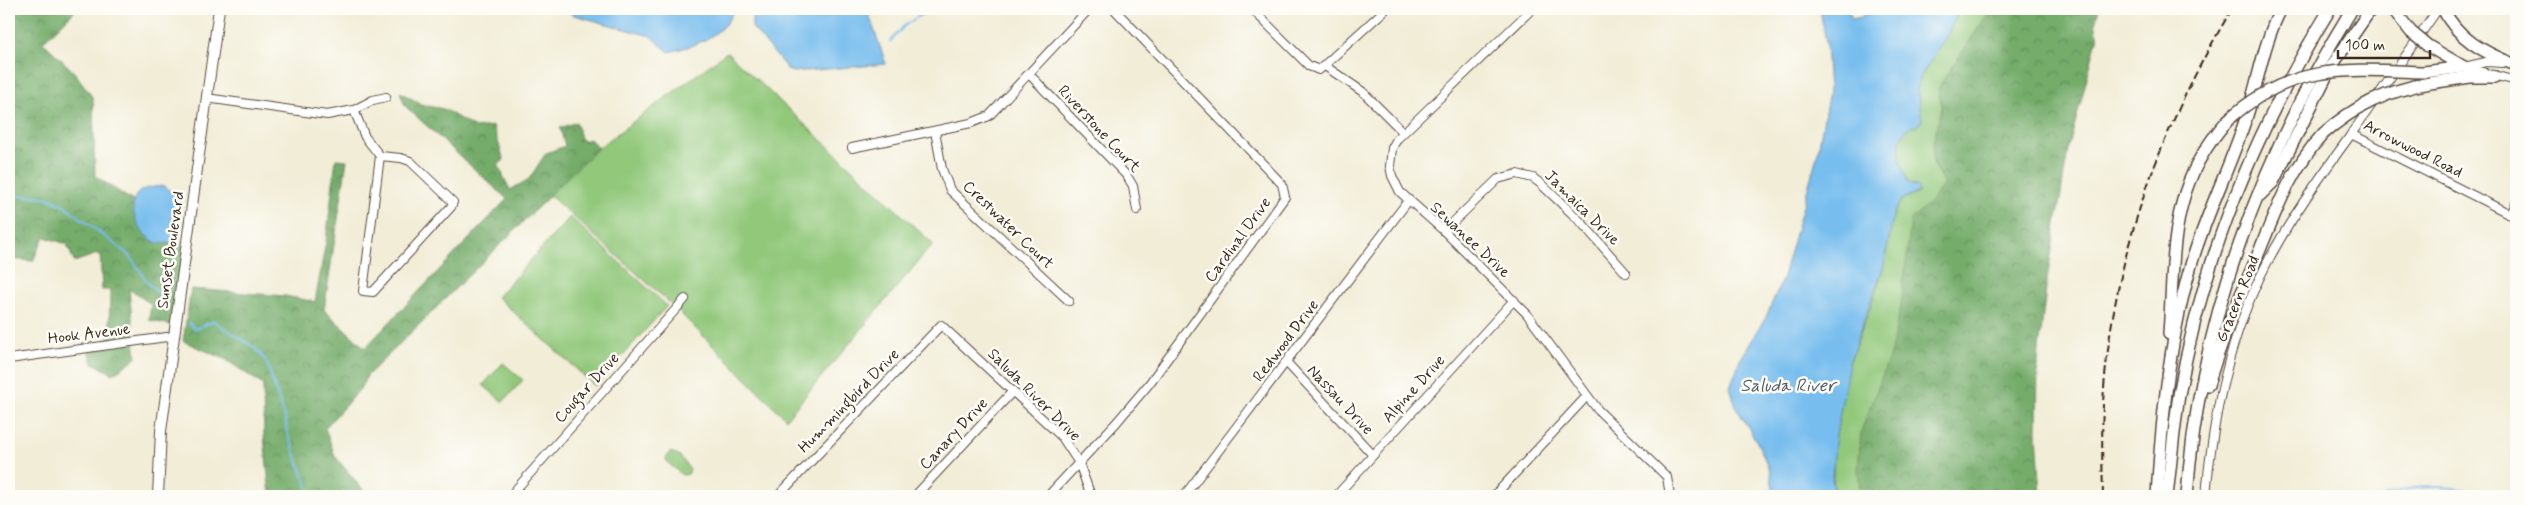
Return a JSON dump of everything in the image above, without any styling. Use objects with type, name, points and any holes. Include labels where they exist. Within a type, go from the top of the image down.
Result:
[{"type":"highway","points":[[2162,435],[2178,323],[2190,270],[2206,220],[2245,123],[2268,38],[2281,9]]},
{"type":"highway","points":[[2167,496],[2180,394],[2200,305],[2217,243],[2253,152],[2294,71],[2330,9]]},
{"type":"highway","points":[[2187,496],[2192,437],[2201,382],[2236,247],[2276,148],[2300,98],[2352,9]]},
{"type":"highway","points":[[2257,198],[2273,182],[2331,67],[2371,9]]},
{"type":"highway","points":[[2393,9],[2411,32],[2428,46],[2464,67]]},
{"type":"highway","points":[[2446,13],[2470,44],[2514,65]]},
{"type":"highway","points":[[2192,437],[2220,342],[2295,170],[2324,134],[2347,114],[2369,101],[2427,77],[2464,67]]},
{"type":"highway","points":[[2157,496],[2177,230],[2182,202],[2188,179],[2198,160],[2228,120],[2245,106],[2272,89],[2315,73],[2358,69],[2427,77],[2494,77]]},
{"type":"main road","name":"Sunset Boulevard","points":[[158,496],[161,431],[219,9]]},
{"type":"street","points":[[852,148],[971,123],[989,116],[1089,9]]},
{"type":"street","name":"Cardinal Drive","points":[[1048,496],[1149,384],[1285,197],[1282,184],[1114,9]]},
{"type":"street","points":[[1252,9],[1309,66],[1320,70],[1386,9]]},
{"type":"street","name":"Sewanee Drive","points":[[1532,9],[1403,132],[1392,148],[1390,166],[1396,186],[1408,201],[1444,231],[1514,300],[1540,329],[1587,396],[1611,425],[1661,469],[1667,477],[1670,496]]},
{"type":"street","name":"Arrowwood Road","points":[[2438,9],[2351,134],[2513,216]]},
{"type":"street","points":[[2464,67],[2486,62],[2514,65]]},
{"type":"street","points":[[1325,66],[1363,92],[1403,132]]},
{"type":"street","points":[[2464,67],[2494,77],[2516,81]]},
{"type":"street","name":"Riverstone Court","points":[[1029,74],[1127,176],[1133,186],[1137,210]]},
{"type":"street","points":[[206,98],[327,115],[354,110],[373,100],[386,97]]},
{"type":"street","points":[[354,110],[365,137],[380,156],[410,161],[453,202],[451,207],[373,292],[362,291],[380,156]]},
{"type":"street","name":"Crestwater Court","points":[[935,131],[942,169],[950,190],[1069,301]]},
{"type":"street","name":"Gracern Road","points":[[2206,496],[2211,438],[2218,401],[2236,340],[2248,308],[2266,264],[2279,241],[2351,134]]},
{"type":"street","name":"Jamaica Drive","points":[[1444,231],[1498,179],[1509,174],[1525,175],[1541,184],[1581,222],[1626,274]]},
{"type":"street","name":"Redwood Drive","points":[[1184,496],[1287,363],[1408,201]]},
{"type":"street","points":[[2513,216],[2516,203]]},
{"type":"street","name":"Cougar Drive","points":[[510,496],[685,299]]},
{"type":"street","name":"Alpine Drive","points":[[1336,496],[1514,300]]},
{"type":"street","name":"Saluda River Drive","points":[[941,325],[1062,437],[1079,463],[1091,496]]},
{"type":"street","name":"Hummingbird Drive","points":[[778,496],[941,325]]},
{"type":"street","name":"Hook Avenue","points":[[9,359],[174,336]]},
{"type":"street","name":"Nassau Drive","points":[[1287,363],[1373,455]]},
{"type":"street","name":"Canary Drive","points":[[914,496],[1013,391]]},
{"type":"street","points":[[1494,496],[1587,396]]},
{"type":"green space","points":[[9,9],[77,9],[43,42],[75,73],[93,98],[95,176],[133,201],[138,223],[146,232],[165,244],[174,242],[187,244],[175,326],[149,320],[151,304],[129,289],[136,358],[113,374],[93,363],[88,348],[109,345],[110,290],[102,290],[100,253],[74,262],[67,244],[44,237],[33,261],[9,259]]},
{"type":"green space","points":[[1960,9],[2099,9],[2095,23],[2098,36],[2068,150],[2047,280],[2038,359],[2037,432],[2041,496],[1835,496],[1946,37]]},
{"type":"green space","points":[[1960,9],[1991,9],[1938,88],[1942,107],[1933,144],[1933,164],[1944,184],[1929,203],[1911,219],[1901,305],[1890,355],[1861,432],[1858,470],[1861,496],[1835,496],[1833,464],[1838,410],[1850,361],[1881,276],[1897,206],[1902,199],[1916,194],[1917,187],[1909,184],[1904,172],[1899,150],[1900,143],[1906,131],[1919,124],[1922,120],[1917,90],[1919,79],[1946,37]]},
{"type":"green space","points":[[727,52],[933,244],[786,419],[672,305],[549,195],[598,148]]},
{"type":"green space","points":[[400,92],[423,105],[444,109],[475,128],[493,126],[504,160],[498,165],[510,190],[529,179],[546,153],[565,146],[560,128],[576,122],[582,141],[590,139],[598,148],[367,376],[360,389],[325,428],[335,456],[368,496],[270,496],[264,436],[263,385],[225,359],[183,341],[191,289],[286,296],[315,302],[326,241],[336,159],[347,160],[324,310],[365,348],[507,199],[405,106]]},
{"type":"green space","points":[[570,217],[667,306],[595,386],[497,297]]},
{"type":"green space","points":[[503,363],[523,380],[503,402],[483,385]]},
{"type":"green space","points":[[670,452],[679,455],[690,470],[688,474],[682,475],[667,462],[666,458]]},
{"type":"water","points":[[564,9],[734,9],[716,33],[689,47],[669,52],[650,36],[574,15]]},
{"type":"water","points":[[755,9],[867,9],[886,64],[789,71],[752,27]]},
{"type":"water","name":"Saluda River","points":[[1820,9],[1848,9],[1852,19],[1861,17],[1872,9],[1960,9],[1946,37],[1919,79],[1917,90],[1922,120],[1919,124],[1906,131],[1900,143],[1899,150],[1904,172],[1909,184],[1917,187],[1919,192],[1902,199],[1894,212],[1884,265],[1849,363],[1836,436],[1832,477],[1835,496],[1774,496],[1770,471],[1757,442],[1737,409],[1730,387],[1740,360],[1765,319],[1782,280],[1817,156],[1829,91],[1826,43]]},
{"type":"water","points":[[164,186],[178,198],[174,242],[162,244],[149,239],[144,234],[136,220],[133,205],[134,199],[141,191]]},
{"type":"waterway","points":[[890,42],[904,26],[930,9]]},
{"type":"waterway","points":[[9,195],[45,197],[64,205],[130,256],[148,283],[162,296],[163,310]]},
{"type":"waterway","points":[[189,323],[195,329],[214,321],[255,348],[266,361],[285,418],[287,432],[311,496]]},
{"type":"waterway","points":[[2384,496],[2422,487],[2450,488],[2477,492],[2489,496]]},
{"type":"railway","points":[[2103,496],[2102,432],[2104,383],[2112,319],[2134,226],[2149,181],[2186,93],[2232,9]]}]
